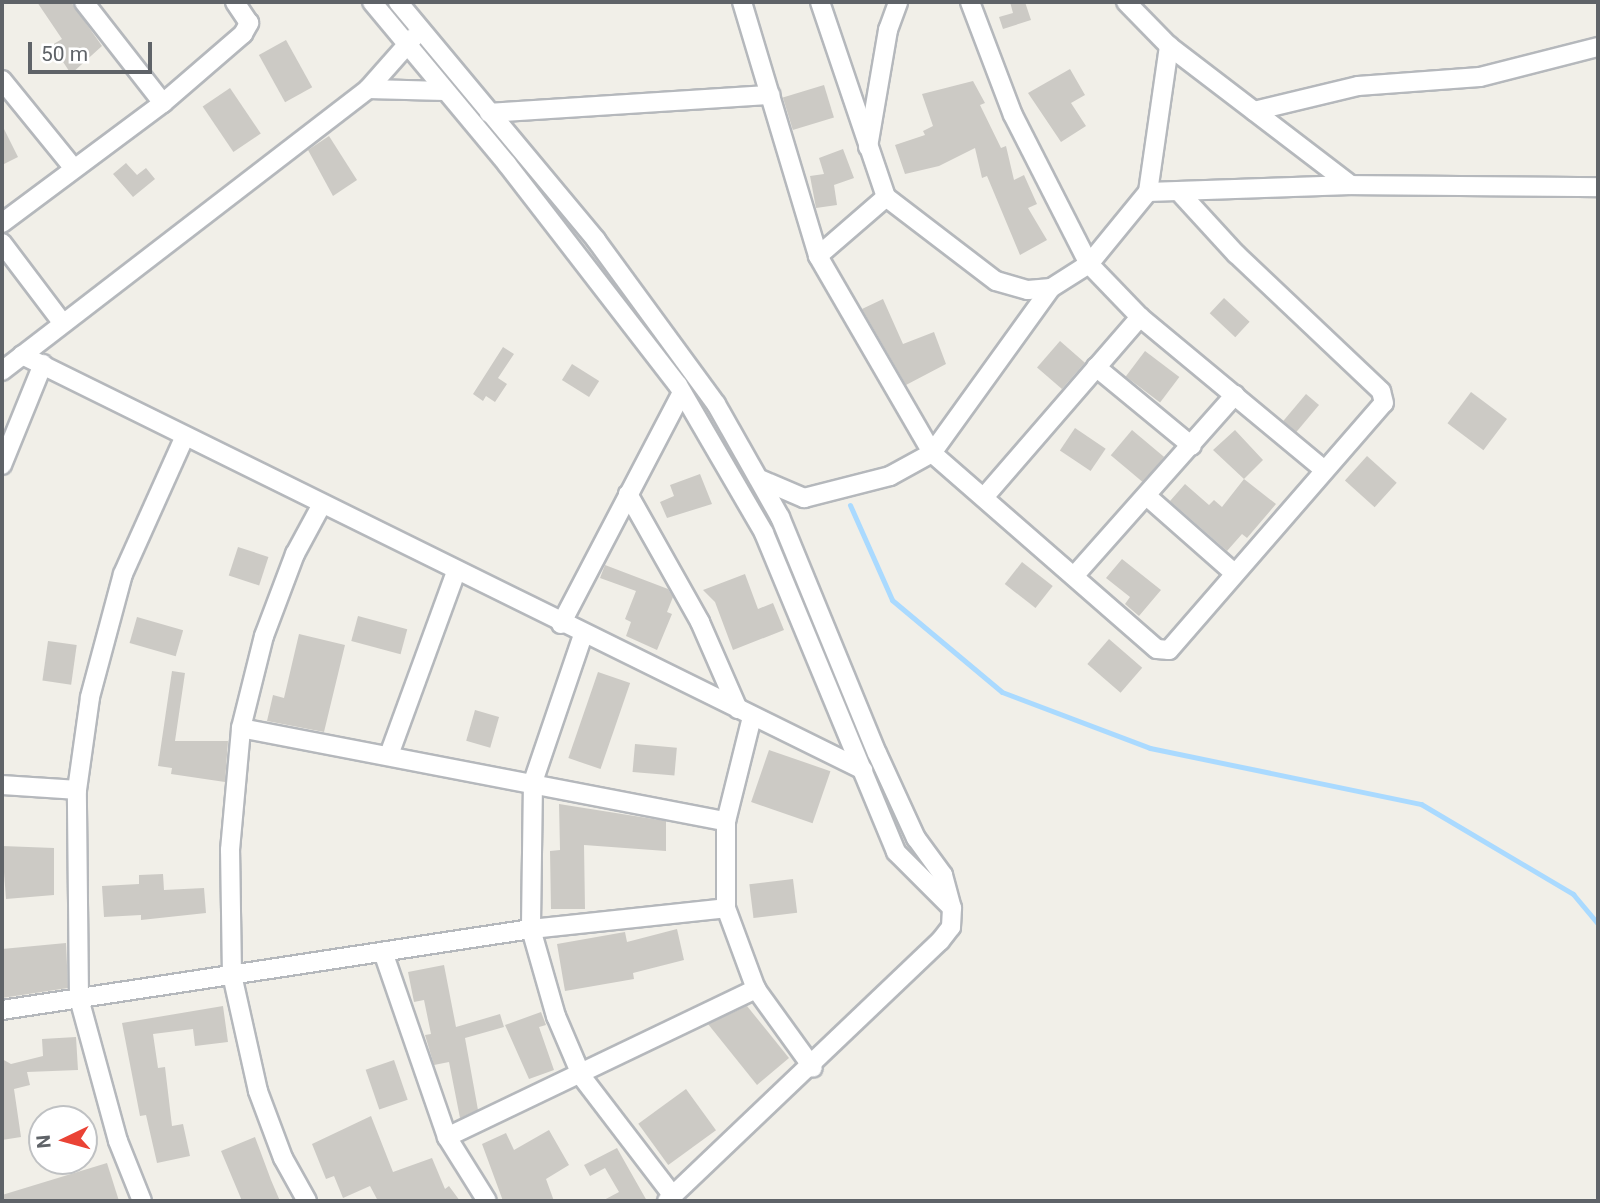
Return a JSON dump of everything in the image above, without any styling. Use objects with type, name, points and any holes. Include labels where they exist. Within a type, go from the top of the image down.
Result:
[{"type":"street","points":[[83,2],[163,103]]},
{"type":"street","points":[[2,223],[72,166],[163,103],[243,34],[249,23],[235,2]]},
{"type":"street","points":[[372,2],[445,91],[600,245],[675,347],[738,444],[760,479],[916,838],[943,875],[952,908],[951,927],[940,942],[813,1068],[670,1199],[582,1077],[556,1016],[531,929],[533,782],[583,635]]},
{"type":"street","points":[[398,2],[489,113],[514,158],[583,259],[682,393],[765,533],[858,769],[896,852],[952,908]]},
{"type":"street","points":[[742,2],[818,256],[932,453],[985,496],[1157,649],[1169,650],[1233,572],[1384,404],[1381,391],[1236,254],[1182,195]]},
{"type":"street","points":[[820,2],[868,151],[886,197],[996,281],[1028,290],[1051,288]]},
{"type":"street","points":[[868,151],[888,30],[898,2]]},
{"type":"street","points":[[970,2],[1013,115],[1088,264],[1140,317],[1324,470]]},
{"type":"street","points":[[1126,2],[1169,46],[1351,185]]},
{"type":"street","points":[[2,371],[61,321],[368,89],[421,30]]},
{"type":"street","points":[[760,479],[804,498],[870,483],[932,453],[1051,288],[1088,264],[1148,192],[1169,46]]},
{"type":"street","points":[[1254,111],[1358,86],[1480,77],[1598,47]]},
{"type":"street","points":[[2,80],[72,166]]},
{"type":"street","points":[[368,89],[445,91]]},
{"type":"street","points":[[489,113],[770,95]]},
{"type":"street","points":[[1148,192],[1182,195],[1351,185],[1598,187]]},
{"type":"street","points":[[818,256],[886,197]]},
{"type":"street","points":[[2,243],[61,321]]},
{"type":"street","points":[[583,259],[600,245]]},
{"type":"street","points":[[985,496],[1140,317]]},
{"type":"street","points":[[660,362],[675,347]]},
{"type":"street","points":[[22,355],[858,769],[887,775]]},
{"type":"street","points":[[2,465],[43,364]]},
{"type":"street","points":[[1096,367],[1192,446]]},
{"type":"street","points":[[561,624],[682,393]]},
{"type":"street","points":[[1075,575],[1149,498],[1235,395]]},
{"type":"street","points":[[142,1201],[118,1142],[79,998],[77,790],[90,697],[122,574],[185,436]]},
{"type":"street","points":[[719,455],[738,444]]},
{"type":"street","points":[[628,494],[700,622],[745,713],[726,821],[726,908],[757,989],[813,1068]]},
{"type":"street","points":[[1149,498],[1233,572]]},
{"type":"street","points":[[307,1201],[283,1158],[258,1091],[232,975],[230,850],[241,728],[264,636],[295,554],[322,504]]},
{"type":"street","points":[[389,755],[456,572]]},
{"type":"street","points":[[241,728],[726,821]]},
{"type":"street","points":[[2,786],[77,790]]},
{"type":"street","points":[[2,1010],[531,929],[726,908]]},
{"type":"street","points":[[383,952],[447,1137],[487,1201]]},
{"type":"street","points":[[447,1137],[582,1077],[757,989]]},
{"type":"building","points":[[37,2],[71,2],[102,46],[71,74],[52,45],[62,39]]},
{"type":"building","points":[[1010,2],[1025,2],[1031,20],[1003,29],[999,17],[1013,13]]},
{"type":"building","points":[[286,40],[312,87],[285,102],[259,55]]},
{"type":"building","points":[[1070,69],[1085,95],[1071,103],[1086,126],[1061,142],[1028,93]]},
{"type":"building","points":[[973,81],[985,103],[980,105],[1001,148],[1006,146],[1014,180],[1024,175],[1037,204],[1028,208],[1047,240],[1020,255],[987,176],[982,178],[975,148],[939,166],[905,174],[895,145],[925,135],[923,131],[933,126],[922,94]]},
{"type":"building","points":[[824,85],[834,118],[793,130],[783,98]]},
{"type":"building","points":[[230,88],[261,134],[233,152],[203,106]]},
{"type":"building","points":[[2,125],[18,157],[2,165]]},
{"type":"building","points":[[329,136],[357,180],[333,196],[308,150]]},
{"type":"building","points":[[843,149],[854,178],[834,185],[837,205],[816,208],[810,176],[824,174],[819,158]]},
{"type":"building","points":[[126,163],[137,175],[146,168],[155,179],[133,197],[113,174]]},
{"type":"building","points":[[1224,298],[1250,322],[1235,337],[1210,313]]},
{"type":"building","points":[[883,299],[903,344],[934,332],[946,364],[906,385],[862,309]]},
{"type":"building","points":[[1060,341],[1085,363],[1062,389],[1037,367]]},
{"type":"building","points":[[503,347],[514,354],[498,378],[507,384],[495,402],[486,396],[483,401],[473,394]]},
{"type":"building","points":[[1145,351],[1179,377],[1160,402],[1126,377]]},
{"type":"building","points":[[572,364],[599,381],[589,397],[562,380]]},
{"type":"building","points":[[1471,392],[1507,419],[1483,450],[1448,423]]},
{"type":"building","points":[[1306,394],[1319,405],[1296,433],[1283,422]]},
{"type":"building","points":[[1075,428],[1106,449],[1091,471],[1060,450]]},
{"type":"building","points":[[1132,430],[1164,457],[1143,482],[1111,455]]},
{"type":"building","points":[[1235,430],[1263,460],[1244,479],[1213,450]]},
{"type":"building","points":[[1367,456],[1397,483],[1375,507],[1345,481]]},
{"type":"building","points":[[700,474],[712,504],[667,518],[660,502],[674,496],[670,485]]},
{"type":"building","points":[[1244,479],[1276,504],[1247,538],[1242,534],[1227,551],[1170,501],[1185,484],[1209,505],[1214,500],[1222,507]]},
{"type":"building","points":[[238,547],[268,557],[259,585],[229,576]]},
{"type":"building","points":[[1122,559],[1161,590],[1139,616],[1125,604],[1130,597],[1106,578]]},
{"type":"building","points":[[1022,562],[1053,586],[1035,608],[1005,584]]},
{"type":"building","points":[[605,565],[668,589],[673,597],[667,612],[672,614],[657,650],[626,636],[631,622],[625,619],[636,591],[600,578]]},
{"type":"building","points":[[745,574],[758,609],[773,603],[784,630],[733,650],[715,602],[703,590]]},
{"type":"building","points":[[358,616],[407,629],[401,654],[351,641]]},
{"type":"building","points":[[137,617],[183,630],[176,656],[130,643]]},
{"type":"building","points":[[299,634],[345,645],[324,732],[267,721],[273,695],[284,698]]},
{"type":"building","points":[[1109,639],[1142,668],[1121,693],[1087,664]]},
{"type":"building","points":[[48,641],[77,645],[71,685],[42,681]]},
{"type":"building","points":[[172,671],[185,673],[175,741],[228,741],[225,782],[171,774],[172,768],[158,766]]},
{"type":"building","points":[[598,672],[630,683],[601,769],[568,758]]},
{"type":"building","points":[[475,710],[499,717],[490,748],[466,741]]},
{"type":"building","points":[[635,744],[677,748],[674,776],[633,772]]},
{"type":"building","points":[[769,750],[830,771],[813,823],[751,802]]},
{"type":"building","points":[[559,804],[666,821],[666,851],[584,845],[585,909],[551,909],[550,851],[560,850]]},
{"type":"building","points":[[2,846],[54,848],[54,895],[6,899]]},
{"type":"building","points":[[163,874],[164,890],[204,888],[206,913],[141,920],[141,915],[104,917],[102,886],[139,884],[139,875]]},
{"type":"building","points":[[793,879],[797,913],[753,918],[749,884]]},
{"type":"building","points":[[677,929],[684,960],[633,973],[634,979],[565,991],[557,944],[625,932],[627,942]]},
{"type":"building","points":[[66,943],[68,988],[2,998],[2,949]]},
{"type":"building","points":[[444,965],[456,1027],[500,1014],[504,1027],[465,1038],[478,1110],[460,1118],[449,1062],[434,1065],[425,1035],[431,1034],[424,1000],[414,1002],[408,972]]},
{"type":"building","points":[[223,1006],[228,1042],[195,1046],[193,1029],[153,1034],[158,1068],[165,1067],[172,1126],[183,1124],[190,1156],[157,1163],[146,1115],[140,1116],[122,1023]]},
{"type":"building","points":[[747,1006],[789,1058],[757,1085],[708,1024]]},
{"type":"building","points":[[541,1012],[546,1025],[539,1027],[554,1070],[529,1079],[505,1025]]},
{"type":"building","points":[[76,1037],[78,1070],[27,1072],[30,1085],[14,1089],[21,1137],[2,1140],[2,1059],[11,1064],[43,1056],[42,1039]]},
{"type":"building","points":[[394,1060],[408,1100],[379,1109],[366,1070]]},
{"type":"building","points":[[686,1089],[716,1130],[668,1165],[638,1124]]},
{"type":"building","points":[[371,1116],[393,1172],[432,1158],[445,1189],[449,1186],[460,1201],[378,1201],[370,1186],[343,1198],[334,1176],[326,1179],[312,1144]]},
{"type":"building","points":[[549,1130],[569,1165],[546,1179],[554,1201],[503,1201],[482,1144],[506,1133],[514,1150]]},
{"type":"building","points":[[255,1137],[280,1201],[242,1201],[221,1151]]},
{"type":"building","points":[[617,1148],[647,1201],[602,1201],[619,1192],[605,1168],[590,1176],[584,1165]]},
{"type":"building","points":[[107,1163],[119,1201],[2,1201],[2,1195],[68,1175],[98,1175],[98,1166]]},
{"type":"waterway","points":[[850,505],[892,600],[1002,692],[1150,748],[1421,804],[1573,894],[1598,924]]}]
